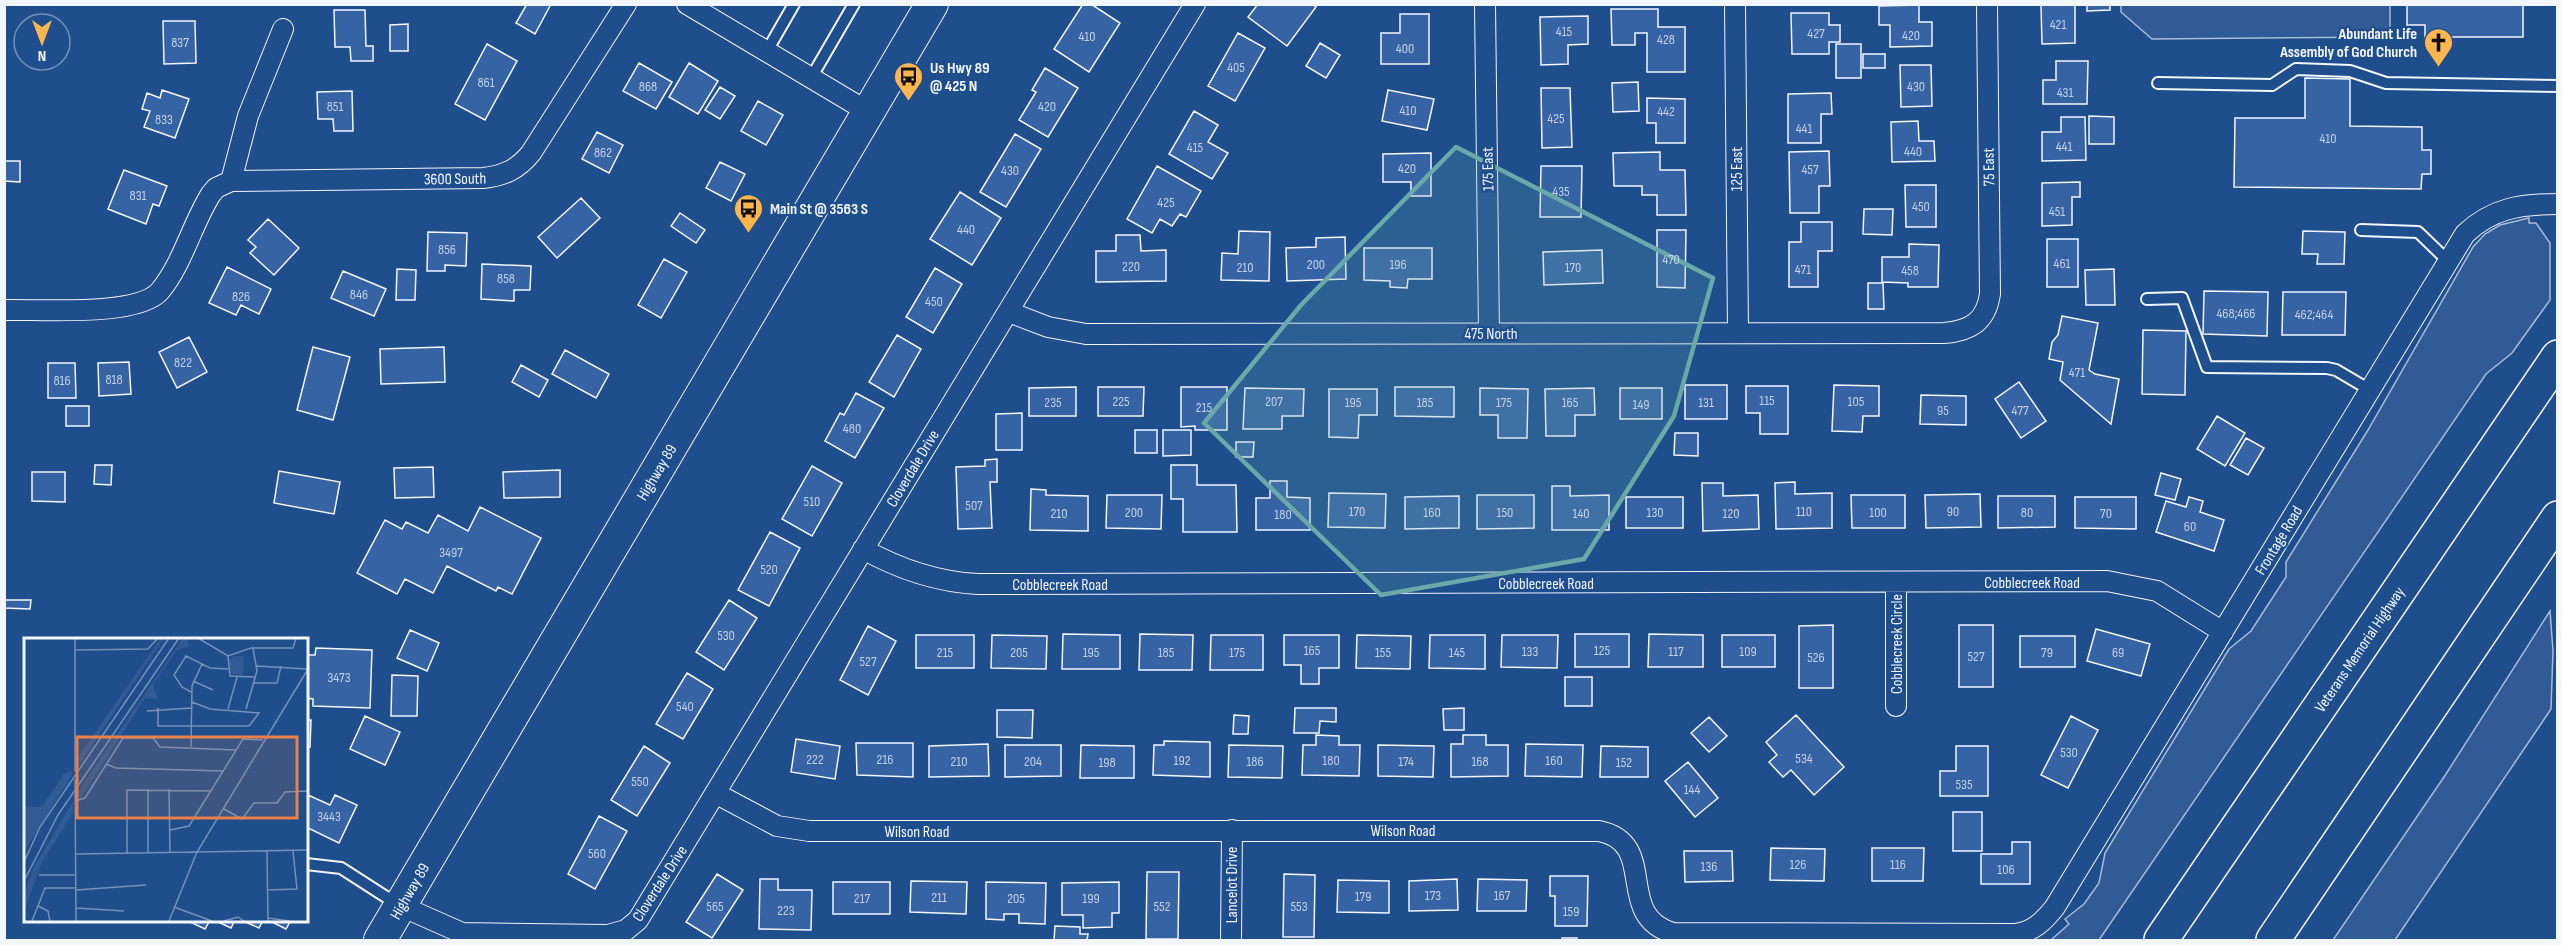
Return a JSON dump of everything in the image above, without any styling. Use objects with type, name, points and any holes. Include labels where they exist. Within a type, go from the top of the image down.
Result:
[{"type":"highway","name":"Veterans Memorial Highway","points":[[2161,940],[2558,357]]},
{"type":"highway","points":[[2273,940],[2520,571],[2558,518]]},
{"type":"main road","name":"Highway 89","points":[[380,940],[870,113],[925,7]]},
{"type":"street","name":"3600 South","points":[[231,181],[483,178],[507,173],[517,168],[531,153],[626,4]]},
{"type":"street","points":[[687,4],[870,113]]},
{"type":"street","name":"Cloverdale Drive","points":[[401,906],[442,926],[476,934],[598,935],[626,930],[642,913],[1195,4]]},
{"type":"street","name":"175 East","points":[[1485,4],[1489,333]]},
{"type":"street","name":"125 East","points":[[1735,4],[1738,333]]},
{"type":"street","name":"75 East","points":[[1975,325],[1983,317],[1990,294],[1987,4]]},
{"type":"street","points":[[4,310],[113,308],[139,305],[150,300],[159,292],[173,270],[211,194],[223,183],[231,181],[248,116],[283,29]]},
{"type":"street","name":"Frontage Road","points":[[2033,928],[2055,907],[2464,234],[2497,211],[2526,204],[2558,204]]},
{"type":"street","name":"475 North","points":[[1009,312],[1047,327],[1086,334],[1944,333],[1967,329],[1975,325]]},
{"type":"street","name":"Cobblecreek Road","points":[[863,549],[905,570],[943,580],[978,584],[2125,583],[2171,598],[2223,632]]},
{"type":"street","name":"Cobblecreek Circle","points":[[1896,582],[1896,706]]},
{"type":"street","name":"Wilson Road","points":[[715,793],[777,826],[798,831],[1588,830],[1609,833],[1625,842],[1635,867],[1637,895],[1645,912],[1658,927],[1674,933],[2014,934],[2033,928]]},
{"type":"street","name":"Lancelot Drive","points":[[1231,940],[1232,830]]},
{"type":"lane","points":[[767,51],[794,4]]},
{"type":"lane","points":[[811,78],[854,4]]},
{"type":"lane","points":[[2158,83],[2272,85],[2296,69],[2350,71],[2386,83],[2558,86]]},
{"type":"lane","points":[[2361,230],[2418,232],[2447,260]]},
{"type":"lane","points":[[2147,298],[2182,298],[2207,367],[2319,367],[2336,370],[2370,390]]},
{"type":"lane","points":[[308,864],[341,868],[401,906]]},
{"type":"highlighted area","points":[[1456,147],[1713,278],[1674,416],[1584,559],[1381,595],[1204,423],[1301,305]]},
{"type":"shaded area","points":[[2121,5],[2390,5],[2390,37],[2152,39],[2121,12]]},
{"type":"shaded area","points":[[2529,218],[2529,223],[2536,223],[2550,243],[2550,300],[2512,353],[2486,374],[2099,940],[2051,940],[2069,924],[2065,919],[2084,904],[2099,883],[2105,853],[2229,649],[2251,631],[2286,577],[2286,562],[2368,430],[2473,247],[2485,234],[2500,225]]},
{"type":"shaded area","points":[[2550,611],[2553,651],[2551,709],[2395,940],[2333,940],[2446,774]]},
{"type":"building","points":[[527,4],[551,4],[535,34],[516,23]]},
{"type":"building","points":[[1083,4],[1091,4],[1120,23],[1089,72],[1054,49]]},
{"type":"building","points":[[1258,4],[1312,4],[1316,7],[1287,46],[1248,17]]},
{"type":"building","points":[[2087,4],[2110,4],[2110,10],[2087,11]]},
{"type":"building","points":[[2407,4],[2523,4],[2523,37],[2425,37],[2425,25],[2407,25]]},
{"type":"building","points":[[1919,5],[1919,22],[1932,22],[1932,46],[1890,47],[1890,25],[1879,25],[1879,6]]},
{"type":"building","points":[[2041,5],[2075,5],[2075,43],[2042,44]]},
{"type":"building","points":[[1611,9],[1658,9],[1658,27],[1685,27],[1685,72],[1647,72],[1647,33],[1635,33],[1635,45],[1612,45]]},
{"type":"building","points":[[334,10],[365,10],[366,46],[373,46],[373,61],[351,61],[350,47],[335,47]]},
{"type":"building","points":[[1791,13],[1829,13],[1829,25],[1840,25],[1840,42],[1829,42],[1829,54],[1792,54]]},
{"type":"building","points":[[1400,14],[1429,14],[1429,64],[1381,64],[1381,33],[1400,33]]},
{"type":"building","points":[[1588,16],[1588,44],[1568,45],[1568,64],[1541,65],[1540,17]]},
{"type":"building","points":[[163,21],[195,21],[196,63],[164,64]]},
{"type":"building","points":[[408,24],[408,51],[390,51],[390,25]]},
{"type":"building","points":[[1238,33],[1265,48],[1235,101],[1208,86]]},
{"type":"building","points":[[1320,43],[1340,55],[1326,78],[1306,66]]},
{"type":"building","points":[[487,44],[517,61],[485,120],[455,104]]},
{"type":"building","points":[[1836,44],[1861,44],[1861,78],[1836,78]]},
{"type":"building","points":[[1863,54],[1885,54],[1885,68],[1863,68]]},
{"type":"building","points":[[2056,61],[2088,61],[2087,104],[2043,104],[2043,80],[2056,80]]},
{"type":"building","points":[[639,63],[672,82],[656,109],[623,91]]},
{"type":"building","points":[[689,63],[718,81],[698,114],[669,97]]},
{"type":"building","points":[[1900,65],[1931,65],[1932,106],[1901,107]]},
{"type":"building","points":[[1045,68],[1078,88],[1048,137],[1019,120],[1036,92],[1032,90]]},
{"type":"building","points":[[2305,78],[2350,79],[2350,126],[2422,127],[2422,150],[2431,150],[2431,174],[2422,174],[2421,189],[2234,187],[2235,118],[2305,118]]},
{"type":"building","points":[[1638,82],[1639,111],[1613,112],[1612,83]]},
{"type":"building","points":[[720,87],[735,96],[720,119],[705,110]]},
{"type":"building","points":[[1541,88],[1570,88],[1572,147],[1542,148]]},
{"type":"building","points":[[162,90],[189,99],[175,138],[144,127],[150,111],[142,109],[147,93],[160,98]]},
{"type":"building","points":[[1388,90],[1434,99],[1427,130],[1382,121]]},
{"type":"building","points":[[352,91],[353,131],[334,131],[333,119],[318,119],[317,92]]},
{"type":"building","points":[[1831,93],[1832,114],[1821,114],[1821,143],[1788,143],[1788,94]]},
{"type":"building","points":[[1647,98],[1685,99],[1685,143],[1656,143],[1656,123],[1647,123]]},
{"type":"building","points":[[758,101],[783,115],[766,145],[741,131]]},
{"type":"building","points":[[1194,111],[1218,125],[1208,142],[1228,153],[1212,179],[1169,154]]},
{"type":"building","points":[[2089,116],[2114,117],[2114,144],[2089,144]]},
{"type":"building","points":[[2061,117],[2085,117],[2086,160],[2042,161],[2042,132],[2061,132]]},
{"type":"building","points":[[1918,121],[1919,141],[1934,141],[1935,161],[1892,162],[1891,122]]},
{"type":"building","points":[[597,132],[623,145],[609,173],[582,159]]},
{"type":"building","points":[[1015,134],[1041,149],[1006,207],[980,192]]},
{"type":"building","points":[[1829,151],[1830,186],[1819,186],[1819,213],[1790,213],[1789,152]]},
{"type":"building","points":[[1660,152],[1660,170],[1685,170],[1686,215],[1657,215],[1657,195],[1642,195],[1642,186],[1614,186],[1613,153]]},
{"type":"building","points":[[1431,153],[1431,196],[1411,196],[1411,182],[1383,182],[1383,154]]},
{"type":"building","points":[[4,161],[20,161],[20,182],[4,181]]},
{"type":"building","points":[[720,162],[745,174],[731,201],[706,188]]},
{"type":"building","points":[[1157,166],[1201,191],[1186,217],[1180,214],[1172,226],[1160,219],[1152,233],[1127,219]]},
{"type":"building","points":[[1541,166],[1582,166],[1581,217],[1540,217]]},
{"type":"building","points":[[124,170],[167,186],[159,206],[153,204],[146,224],[108,209]]},
{"type":"building","points":[[2080,182],[2080,197],[2072,197],[2072,225],[2042,226],[2042,183]]},
{"type":"building","points":[[1905,185],[1936,185],[1936,227],[1906,227]]},
{"type":"building","points":[[960,192],[1001,218],[972,265],[930,239]]},
{"type":"building","points":[[581,198],[600,218],[557,258],[538,237]]},
{"type":"building","points":[[1864,209],[1893,209],[1892,235],[1863,234]]},
{"type":"building","points":[[680,213],[705,230],[696,243],[671,226]]},
{"type":"building","points":[[268,219],[299,248],[274,275],[250,253],[256,247],[248,240]]},
{"type":"building","points":[[1801,222],[1832,222],[1832,251],[1818,251],[1818,287],[1789,287],[1789,242],[1801,242]]},
{"type":"building","points":[[1657,230],[1686,230],[1685,288],[1657,287]]},
{"type":"building","points":[[1239,231],[1270,232],[1269,281],[1221,280],[1222,253],[1238,254]]},
{"type":"building","points":[[2303,231],[2345,232],[2344,264],[2317,264],[2318,254],[2302,254]]},
{"type":"building","points":[[428,232],[467,233],[466,266],[445,265],[445,271],[427,271]]},
{"type":"building","points":[[1116,235],[1140,235],[1141,251],[1166,250],[1166,281],[1096,282],[1096,251],[1116,251]]},
{"type":"building","points":[[1345,237],[1346,279],[1287,281],[1286,248],[1316,247],[1316,238]]},
{"type":"building","points":[[2047,239],[2078,239],[2078,287],[2047,287]]},
{"type":"building","points":[[1909,244],[1939,245],[1938,287],[1908,287],[1908,283],[1882,282],[1882,257],[1909,257]]},
{"type":"building","points":[[1364,248],[1432,248],[1432,279],[1408,279],[1407,288],[1390,287],[1390,281],[1364,280]]},
{"type":"building","points":[[1602,250],[1603,283],[1544,285],[1543,252]]},
{"type":"building","points":[[664,259],[687,272],[661,318],[638,305]]},
{"type":"building","points":[[482,264],[531,266],[530,290],[514,290],[514,301],[481,299]]},
{"type":"building","points":[[227,267],[271,289],[259,314],[241,305],[236,315],[209,303]]},
{"type":"building","points":[[935,268],[962,284],[933,333],[906,317]]},
{"type":"building","points":[[397,269],[416,270],[415,300],[396,300]]},
{"type":"building","points":[[2114,269],[2115,305],[2086,305],[2085,270]]},
{"type":"building","points":[[343,271],[386,289],[374,316],[331,298]]},
{"type":"building","points":[[1868,283],[1883,283],[1884,309],[1868,309]]},
{"type":"building","points":[[2204,291],[2268,292],[2267,336],[2203,334]]},
{"type":"building","points":[[2283,292],[2346,292],[2345,335],[2282,335]]},
{"type":"building","points":[[2062,316],[2098,323],[2089,370],[2095,374],[2119,379],[2111,424],[2060,380],[2063,362],[2049,359],[2052,342],[2058,335]]},
{"type":"building","points":[[2143,330],[2186,331],[2185,395],[2142,394]]},
{"type":"building","points":[[897,335],[921,349],[894,397],[869,382]]},
{"type":"building","points":[[189,337],[207,372],[177,388],[159,352]]},
{"type":"building","points":[[313,347],[350,357],[333,420],[297,410]]},
{"type":"building","points":[[444,347],[445,382],[381,384],[380,349]]},
{"type":"building","points":[[565,350],[609,374],[596,398],[552,374]]},
{"type":"building","points":[[129,362],[131,394],[99,396],[98,363]]},
{"type":"building","points":[[48,363],[75,363],[76,398],[48,398]]},
{"type":"building","points":[[521,365],[548,380],[539,397],[512,382]]},
{"type":"building","points":[[2019,382],[2046,421],[2021,438],[1995,399]]},
{"type":"building","points":[[1685,385],[1727,385],[1727,419],[1685,419]]},
{"type":"building","points":[[1834,385],[1879,386],[1879,416],[1863,416],[1862,432],[1832,431]]},
{"type":"building","points":[[1746,386],[1788,386],[1788,434],[1760,434],[1760,413],[1746,413]]},
{"type":"building","points":[[1076,387],[1076,416],[1029,416],[1029,388]]},
{"type":"building","points":[[1098,387],[1144,387],[1143,416],[1098,416]]},
{"type":"building","points":[[1181,387],[1227,387],[1227,430],[1195,430],[1195,426],[1181,427]]},
{"type":"building","points":[[1395,387],[1454,387],[1454,417],[1395,416]]},
{"type":"building","points":[[1245,388],[1304,389],[1303,416],[1282,416],[1282,429],[1243,429]]},
{"type":"building","points":[[1480,388],[1528,389],[1527,438],[1498,438],[1498,415],[1480,415]]},
{"type":"building","points":[[1594,388],[1595,415],[1575,415],[1575,436],[1546,436],[1545,389]]},
{"type":"building","points":[[1620,388],[1662,388],[1662,419],[1620,419]]},
{"type":"building","points":[[1329,389],[1377,389],[1377,415],[1359,415],[1358,438],[1329,437]]},
{"type":"building","points":[[856,393],[884,408],[855,458],[825,441],[840,413],[844,415]]},
{"type":"building","points":[[1921,395],[1966,396],[1966,425],[1920,424]]},
{"type":"building","points":[[66,406],[89,406],[89,426],[66,426]]},
{"type":"building","points":[[1022,413],[1022,450],[996,450],[996,414]]},
{"type":"building","points":[[2217,416],[2245,433],[2225,466],[2197,449]]},
{"type":"building","points":[[1135,430],[1157,430],[1157,453],[1135,453]]},
{"type":"building","points":[[1163,430],[1191,430],[1191,455],[1163,456]]},
{"type":"building","points":[[1675,433],[1698,433],[1698,456],[1674,455]]},
{"type":"building","points":[[2246,438],[2264,448],[2248,475],[2230,465]]},
{"type":"building","points":[[1236,442],[1254,442],[1253,457],[1236,457]]},
{"type":"building","points":[[997,459],[997,482],[990,482],[992,528],[958,529],[956,467],[985,466],[985,460]]},
{"type":"building","points":[[95,465],[112,465],[111,485],[94,484]]},
{"type":"building","points":[[1171,465],[1197,465],[1197,485],[1236,485],[1237,532],[1183,532],[1183,499],[1171,499]]},
{"type":"building","points":[[812,466],[842,483],[812,536],[782,519]]},
{"type":"building","points":[[433,467],[434,497],[395,498],[394,468]]},
{"type":"building","points":[[560,470],[560,497],[504,498],[503,472]]},
{"type":"building","points":[[279,471],[340,482],[334,514],[274,503]]},
{"type":"building","points":[[32,472],[65,472],[65,502],[32,501]]},
{"type":"building","points":[[2161,473],[2181,479],[2175,500],[2155,495]]},
{"type":"building","points":[[1270,481],[1287,481],[1287,497],[1310,498],[1310,530],[1256,530],[1256,498],[1270,498]]},
{"type":"building","points":[[1795,482],[1795,494],[1832,493],[1832,528],[1776,529],[1775,483]]},
{"type":"building","points":[[1702,483],[1723,483],[1723,496],[1758,495],[1759,529],[1703,531]]},
{"type":"building","points":[[1552,486],[1570,486],[1570,496],[1609,495],[1609,530],[1552,530]]},
{"type":"building","points":[[1031,489],[1046,490],[1046,495],[1088,496],[1088,531],[1030,530]]},
{"type":"building","points":[[1329,493],[1386,494],[1385,528],[1328,527]]},
{"type":"building","points":[[1980,494],[1981,527],[1926,528],[1925,495]]},
{"type":"building","points":[[1107,495],[1162,495],[1161,529],[1106,528]]},
{"type":"building","points":[[1477,495],[1534,495],[1534,528],[1477,529]]},
{"type":"building","points":[[1851,495],[1905,495],[1905,528],[1852,528]]},
{"type":"building","points":[[1459,496],[1459,528],[1405,529],[1405,497]]},
{"type":"building","points":[[1998,496],[2055,496],[2055,527],[1998,528]]},
{"type":"building","points":[[1626,497],[1683,497],[1683,528],[1626,528]]},
{"type":"building","points":[[2075,497],[2136,497],[2136,529],[2075,528]]},
{"type":"building","points":[[2189,497],[2203,501],[2200,512],[2224,520],[2214,551],[2156,532],[2166,501],[2186,507]]},
{"type":"building","points":[[480,507],[541,538],[512,594],[498,587],[496,591],[447,566],[433,593],[405,579],[397,594],[357,573],[385,520],[402,529],[406,522],[428,533],[438,515],[468,531]]},
{"type":"building","points":[[770,532],[800,548],[769,606],[738,590]]},
{"type":"building","points":[[4,600],[31,600],[30,609],[4,608]]},
{"type":"building","points":[[729,600],[757,618],[724,670],[696,652]]},
{"type":"building","points":[[1833,625],[1833,688],[1799,688],[1799,626]]},
{"type":"building","points":[[1959,625],[1993,625],[1993,687],[1959,687]]},
{"type":"building","points":[[868,626],[896,641],[868,695],[840,680]]},
{"type":"building","points":[[2096,629],[2150,644],[2141,676],[2087,661]]},
{"type":"building","points":[[410,630],[439,643],[427,671],[397,658]]},
{"type":"building","points":[[1063,634],[1120,635],[1120,669],[1062,669]]},
{"type":"building","points":[[1140,634],[1193,635],[1192,670],[1139,670]]},
{"type":"building","points":[[1575,634],[1629,634],[1629,667],[1575,667]]},
{"type":"building","points":[[1649,634],[1703,635],[1703,667],[1648,667]]},
{"type":"building","points":[[916,635],[974,635],[974,668],[916,668]]},
{"type":"building","points":[[992,635],[1047,636],[1046,669],[991,668]]},
{"type":"building","points":[[1211,635],[1263,635],[1263,670],[1210,670]]},
{"type":"building","points":[[1284,635],[1339,635],[1339,668],[1319,668],[1319,684],[1301,684],[1301,665],[1284,665]]},
{"type":"building","points":[[1357,635],[1411,636],[1410,669],[1356,668]]},
{"type":"building","points":[[1430,635],[1485,635],[1485,669],[1429,668]]},
{"type":"building","points":[[1502,635],[1558,635],[1557,668],[1501,667]]},
{"type":"building","points":[[1722,635],[1775,635],[1775,667],[1722,667]]},
{"type":"building","points":[[2020,636],[2075,636],[2075,667],[2020,667]]},
{"type":"building","points":[[316,648],[372,650],[370,708],[313,706],[313,699],[308,698],[308,655],[315,655]]},
{"type":"building","points":[[687,673],[713,689],[683,739],[656,724]]},
{"type":"building","points":[[392,675],[418,676],[417,716],[391,716]]},
{"type":"building","points":[[1565,677],[1592,677],[1592,706],[1565,706]]},
{"type":"building","points":[[1295,708],[1336,708],[1336,722],[1320,721],[1319,733],[1294,733]]},
{"type":"building","points":[[1464,708],[1464,730],[1444,730],[1443,709]]},
{"type":"building","points":[[997,710],[1033,710],[1032,738],[997,737]]},
{"type":"building","points":[[1234,715],[1249,716],[1248,734],[1233,734]]},
{"type":"building","points":[[1796,715],[1844,767],[1814,795],[1791,770],[1783,777],[1769,762],[1777,755],[1766,742]]},
{"type":"building","points":[[365,716],[400,732],[385,765],[350,749]]},
{"type":"building","points":[[2071,716],[2098,730],[2068,788],[2041,775]]},
{"type":"building","points":[[1709,717],[1727,736],[1709,752],[1691,733]]},
{"type":"building","points":[[308,720],[311,720],[310,747],[308,747]]},
{"type":"building","points":[[1316,735],[1339,736],[1339,745],[1360,745],[1359,776],[1302,775],[1303,745],[1316,745]]},
{"type":"building","points":[[1463,735],[1486,735],[1486,745],[1508,745],[1508,776],[1451,777],[1451,744],[1463,744]]},
{"type":"building","points":[[796,739],[840,746],[835,779],[791,772]]},
{"type":"building","points":[[1164,741],[1210,742],[1210,777],[1153,775],[1154,745],[1164,745]]},
{"type":"building","points":[[856,743],[913,743],[913,777],[857,775]]},
{"type":"building","points":[[988,744],[989,776],[929,777],[929,746]]},
{"type":"building","points":[[1526,744],[1583,745],[1582,777],[1525,776]]},
{"type":"building","points":[[1005,745],[1061,745],[1061,776],[1005,777]]},
{"type":"building","points":[[1081,745],[1134,746],[1134,778],[1080,778]]},
{"type":"building","points":[[1229,745],[1283,746],[1282,778],[1228,777]]},
{"type":"building","points":[[1378,745],[1434,746],[1433,777],[1378,776]]},
{"type":"building","points":[[644,746],[670,763],[637,816],[611,800]]},
{"type":"building","points":[[1601,746],[1648,747],[1648,777],[1600,777]]},
{"type":"building","points":[[1956,746],[1988,746],[1988,796],[1940,796],[1940,771],[1956,771]]},
{"type":"building","points":[[1688,762],[1718,798],[1695,817],[1665,781]]},
{"type":"building","points":[[308,795],[330,805],[335,795],[357,805],[339,843],[308,828]]},
{"type":"building","points":[[1953,812],[1982,812],[1982,851],[1953,851]]},
{"type":"building","points":[[599,816],[627,831],[595,889],[568,874]]},
{"type":"building","points":[[2012,842],[2030,842],[2030,884],[1981,884],[1981,854],[2012,854]]},
{"type":"building","points":[[1771,848],[1825,849],[1824,881],[1770,880]]},
{"type":"building","points":[[1872,848],[1924,848],[1923,881],[1872,881]]},
{"type":"building","points":[[1684,851],[1732,851],[1733,881],[1685,882]]},
{"type":"building","points":[[1147,872],[1179,872],[1178,939],[1146,939]]},
{"type":"building","points":[[717,874],[743,890],[712,938],[686,922]]},
{"type":"building","points":[[1284,874],[1315,875],[1314,937],[1283,937]]},
{"type":"building","points":[[1550,876],[1588,876],[1587,926],[1555,926],[1555,896],[1550,896]]},
{"type":"building","points":[[760,879],[778,879],[778,890],[812,890],[811,930],[759,929]]},
{"type":"building","points":[[1457,879],[1458,910],[1409,911],[1409,881]]},
{"type":"building","points":[[1478,879],[1527,880],[1526,911],[1477,911]]},
{"type":"building","points":[[1338,880],[1389,881],[1389,913],[1337,912]]},
{"type":"building","points":[[911,881],[967,882],[966,914],[910,912]]},
{"type":"building","points":[[833,882],[890,882],[890,914],[833,914]]},
{"type":"building","points":[[986,882],[1046,883],[1045,924],[1019,923],[1019,914],[1004,914],[1004,920],[986,919]]},
{"type":"building","points":[[1119,882],[1119,913],[1112,913],[1112,927],[1083,928],[1083,915],[1062,915],[1062,883]]},
{"type":"building","points":[[188,921],[209,921],[205,929]]},
{"type":"building","points":[[216,921],[234,921],[231,928]]},
{"type":"building","points":[[243,921],[262,921],[259,928]]},
{"type":"building","points":[[270,921],[290,921],[286,929]]},
{"type":"building","points":[[1055,926],[1080,927],[1080,934],[1088,934],[1087,940],[1054,940]]},
{"type":"building","points":[[1562,938],[1577,938],[1577,940],[1562,940]]},
{"type":"place","name":"Abundant Life Assembly of God Church","points":[[2438,68]]},
{"type":"place","name":"Us Hwy 89 @ 425 N","points":[[909,102]]},
{"type":"place","name":"Main St @ 3563 S","points":[[749,234]]}]
